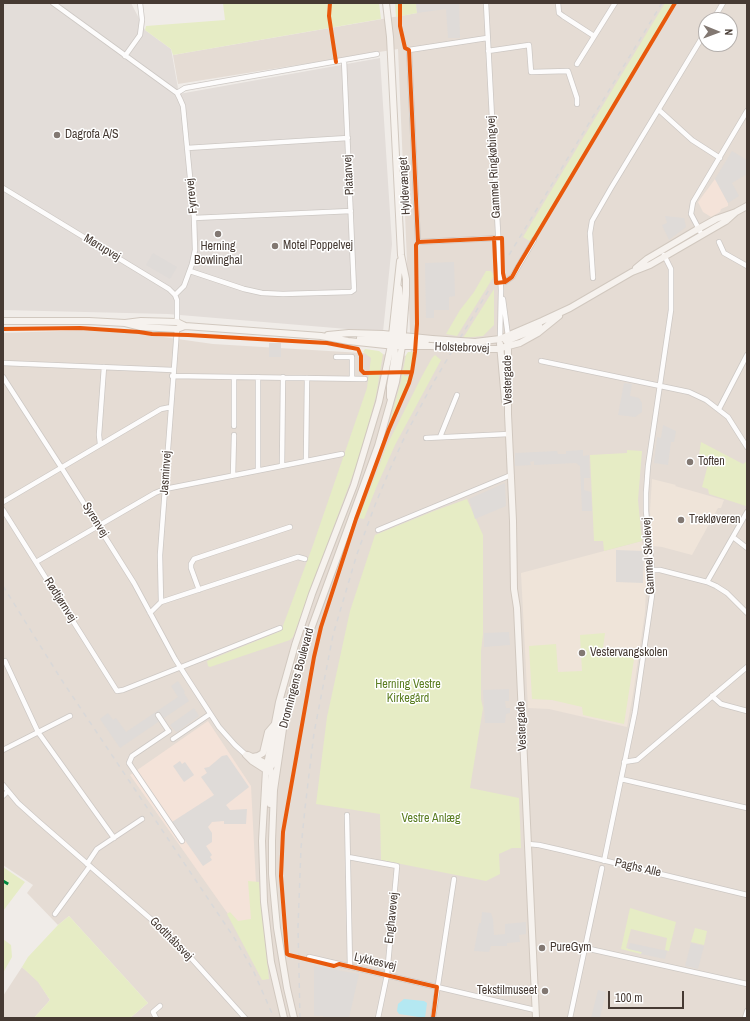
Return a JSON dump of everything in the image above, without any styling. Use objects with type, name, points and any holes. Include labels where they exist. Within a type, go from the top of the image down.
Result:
[{"type":"main road","name":"Dronningens Boulevard","points":[[386,3],[390,37]]},
{"type":"main road","name":"Dronningens Boulevard","points":[[294,1018],[282,960],[273,894],[273,814],[276,777],[283,729],[295,678],[314,620],[378,446],[390,406],[390,386],[406,279],[401,255],[390,37],[390,3]]},
{"type":"main road","name":"Holstebrovej","points":[[397,340],[432,338],[476,342],[508,338],[570,308],[632,272],[650,265],[700,232],[716,219],[736,212],[747,206]]},
{"type":"main road","name":"Holstebrovej","points":[[632,272],[647,259],[700,232]]},
{"type":"main road","name":"Dronningens Boulevard","points":[[284,1018],[271,962],[263,895],[262,841],[268,767],[274,725],[294,645],[354,485],[397,340],[400,296],[398,279],[401,255]]},
{"type":"main road","name":"Holstebrovej","points":[[397,340],[431,346],[475,350],[507,347],[533,336],[570,308]]},
{"type":"main road","points":[[3,321],[41,320],[125,323],[141,321],[177,322],[185,326],[321,336],[338,339],[397,340]]},
{"type":"main road","points":[[177,322],[177,330]]},
{"type":"main road","points":[[125,323],[141,327],[177,330],[185,326]]},
{"type":"main road","points":[[321,336],[349,333],[397,340]]},
{"type":"main road","points":[[500,348],[508,338]]},
{"type":"main road","name":"Gammel Ringkøbingvej","points":[[507,347],[508,338]]},
{"type":"main road","name":"Gammel Ringkøbingvej","points":[[500,339],[500,348]]},
{"type":"main road","name":"Vestergade","points":[[507,347],[514,589],[517,608],[536,1018]]},
{"type":"main road","name":"Vestergade","points":[[500,348],[504,398],[508,414]]},
{"type":"main road","points":[[268,767],[273,763],[286,696],[295,678]]},
{"type":"main road","points":[[253,757],[263,753],[268,732],[274,725]]},
{"type":"main road","points":[[246,755],[252,761],[268,767]]},
{"type":"main road","points":[[246,755],[253,757],[268,767],[272,775],[270,803],[273,814]]},
{"type":"street","points":[[53,3],[177,93],[185,88],[377,54]]},
{"type":"street","points":[[125,56],[140,35],[142,20],[140,3]]},
{"type":"street","name":"Gammel Ringkøbingvej","points":[[486,3],[501,282],[500,339]]},
{"type":"street","points":[[558,3],[559,13],[562,16],[594,36]]},
{"type":"street","points":[[577,64],[615,3]]},
{"type":"street","points":[[718,12],[723,3]]},
{"type":"street","name":"Hyldevænget","points":[[487,38],[409,50],[418,242],[498,238]]},
{"type":"street","points":[[593,278],[590,233],[592,221],[698,44]]},
{"type":"street","points":[[488,51],[528,45],[531,72],[568,71],[577,98],[577,104]]},
{"type":"street","name":"Platanvej","points":[[190,271],[244,289],[262,293],[283,294],[350,292],[354,290],[344,60]]},
{"type":"street","name":"Fyrrevej","points":[[175,295],[184,286],[190,271],[195,250],[194,218],[183,106],[177,93]]},
{"type":"street","points":[[659,110],[692,140],[720,158]]},
{"type":"street","points":[[700,232],[691,214],[691,207],[747,111]]},
{"type":"street","points":[[187,148],[348,138]]},
{"type":"street","name":"Mørupvej","points":[[3,188],[169,289],[175,295]]},
{"type":"street","points":[[194,218],[351,211]]},
{"type":"street","points":[[501,282],[505,282],[512,277],[534,240]]},
{"type":"street","points":[[719,242],[724,253],[747,266]]},
{"type":"street","name":"Gammel Skolevej","points":[[604,861],[635,712],[652,595],[652,570],[646,511],[646,493],[648,466],[671,310],[671,269],[661,251]]},
{"type":"street","name":"Gammel Ringkøbingvej","points":[[501,290],[508,327],[508,338]]},
{"type":"street","points":[[175,295],[178,308],[177,322]]},
{"type":"street","name":"Jasminvej","points":[[161,602],[159,571],[172,376],[177,330]]},
{"type":"street","points":[[719,409],[747,355]]},
{"type":"street","points":[[336,357],[352,357],[352,378]]},
{"type":"street","points":[[541,361],[689,392],[706,400],[728,417],[747,447]]},
{"type":"street","points":[[3,363],[173,370]]},
{"type":"street","points":[[100,444],[99,435],[104,367]]},
{"type":"street","points":[[172,376],[365,378]]},
{"type":"street","name":"Syrenvej","points":[[3,377],[134,583],[180,667],[210,714],[230,739],[246,755]]},
{"type":"street","points":[[234,377],[234,426]]},
{"type":"street","points":[[258,377],[258,470]]},
{"type":"street","points":[[282,466],[283,377]]},
{"type":"street","points":[[306,461],[307,378]]},
{"type":"street","points":[[440,437],[457,395]]},
{"type":"street","points":[[3,502],[161,408],[171,407]]},
{"type":"street","points":[[426,438],[509,434]]},
{"type":"street","points":[[233,475],[234,435]]},
{"type":"street","points":[[36,562],[155,493],[165,489],[342,454]]},
{"type":"street","points":[[378,530],[511,475]]},
{"type":"street","name":"Rødtjørnvej","points":[[3,510],[117,691],[123,690],[180,667]]},
{"type":"street","points":[[707,582],[747,512]]},
{"type":"street","points":[[199,590],[191,568],[191,564],[194,559],[290,527]]},
{"type":"street","points":[[733,536],[747,548]]},
{"type":"street","points":[[150,613],[161,602],[298,557],[305,559]]},
{"type":"street","points":[[652,570],[660,570],[707,582],[716,586],[727,593],[747,613]]},
{"type":"street","points":[[180,667],[280,628]]},
{"type":"street","points":[[5,661],[38,732],[114,838]]},
{"type":"street","points":[[624,762],[637,760],[747,667]]},
{"type":"street","points":[[712,696],[721,704],[747,712]]},
{"type":"street","points":[[158,714],[169,730],[132,756],[129,763],[182,842]]},
{"type":"street","points":[[174,739],[210,714]]},
{"type":"street","points":[[3,750],[70,716]]},
{"type":"street","points":[[621,779],[747,808]]},
{"type":"street","name":"Godthåbsvej","points":[[3,785],[18,803],[131,901],[181,947],[245,1018]]},
{"type":"street","points":[[3,796],[8,791]]},
{"type":"street","name":"Lykkesvej","points":[[347,815],[350,967]]},
{"type":"street","points":[[55,914],[89,865],[98,849],[142,819]]},
{"type":"street","name":"Paghs Alle","points":[[528,844],[553,848],[747,895]]},
{"type":"street","name":"Enghavevej","points":[[348,857],[397,866],[387,975],[378,1018]]},
{"type":"street","points":[[570,1018],[602,868]]},
{"type":"street","points":[[433,1018],[454,879]]},
{"type":"street","points":[[585,948],[747,984]]},
{"type":"street","name":"Lykkesvej","points":[[309,957],[535,1010]]},
{"type":"street","points":[[156,1018],[152,1012],[160,1006]]},
{"type":"street","points":[[745,1018],[747,1011]]},
{"type":"shaded area","points":[[3,3],[131,3],[145,30],[171,49],[179,94],[380,58],[392,244],[383,332],[168,314],[3,310]]},
{"type":"shaded area","points":[[416,3],[747,3],[747,1018],[130,1018],[148,1003],[69,916],[58,925],[27,893],[33,885],[3,865],[3,333],[90,330],[135,333],[213,344],[411,356],[398,49],[178,84],[173,55],[417,13]]},
{"type":"shaded area","points":[[416,3],[459,3],[460,38],[448,38],[446,9],[417,13]]},
{"type":"shaded area","points":[[732,151],[747,160],[747,174],[732,183],[739,196],[728,203],[715,179]]},
{"type":"shaded area","points":[[715,179],[728,203],[728,206],[721,209],[720,212],[711,217],[703,212],[698,202]]},
{"type":"shaded area","points":[[665,216],[684,218],[686,227],[669,240],[662,225],[667,223]]},
{"type":"shaded area","points":[[153,253],[177,267],[170,279],[146,265]]},
{"type":"shaded area","points":[[454,262],[455,296],[449,297],[449,310],[434,310],[434,318],[426,318],[425,263]]},
{"type":"shaded area","points":[[269,343],[281,343],[281,357],[269,357]]},
{"type":"shaded area","points":[[624,383],[632,384],[630,396],[639,398],[642,403],[642,412],[635,417],[618,415]]},
{"type":"shaded area","points":[[663,425],[676,431],[674,442],[671,442],[668,465],[654,463],[657,437],[661,438]]},
{"type":"shaded area","points":[[583,450],[583,456],[589,455],[590,478],[584,478],[584,490],[591,492],[592,511],[582,511],[580,466],[576,463],[534,465],[534,461],[530,462],[531,465],[515,466],[515,453],[557,451],[558,454],[566,454],[566,451]]},
{"type":"shaded area","name":"Trekløveren","points":[[652,479],[724,500],[721,508],[718,508],[692,555],[653,546],[650,511]]},
{"type":"shaded area","points":[[505,483],[506,506],[475,519],[469,499]]},
{"type":"shaded area","name":"Vestervangskolen","points":[[642,541],[647,564],[645,612],[627,727],[549,709],[528,708],[521,573]]},
{"type":"shaded area","points":[[616,550],[644,551],[643,583],[616,582]]},
{"type":"shaded area","points":[[509,632],[510,645],[484,647],[484,633]]},
{"type":"shaded area","points":[[178,681],[189,701],[120,748],[100,719],[108,713],[113,720],[116,718],[126,732],[178,697],[171,686]]},
{"type":"shaded area","points":[[509,689],[509,701],[505,701],[506,708],[510,708],[510,713],[506,714],[505,723],[485,723],[483,690]]},
{"type":"shaded area","points":[[194,708],[199,716],[177,732],[175,731],[170,725]]},
{"type":"shaded area","points":[[208,721],[251,786],[258,922],[235,924],[130,775]]},
{"type":"shaded area","points":[[227,755],[249,787],[226,805],[230,810],[247,809],[246,824],[224,824],[224,821],[212,822],[208,827],[212,833],[212,842],[206,846],[212,855],[210,857],[212,860],[203,866],[172,822],[214,795],[201,777],[207,773],[204,768],[209,767],[222,756]]},
{"type":"shaded area","points":[[180,761],[182,764],[185,762],[194,775],[184,782],[173,766]]},
{"type":"shaded area","points":[[482,912],[491,913],[494,935],[505,934],[505,924],[526,922],[526,934],[519,935],[520,942],[507,943],[507,946],[491,946],[489,952],[474,951],[479,923],[481,923]]},
{"type":"shaded area","points":[[630,943],[667,951],[665,959],[641,954],[642,952],[628,949]]},
{"type":"shaded area","points":[[691,943],[704,946],[698,969],[685,966]]},
{"type":"shaded area","points":[[314,966],[359,974],[349,1018],[323,1018],[323,1016],[314,1016]]},
{"type":"shaded area","points":[[22,967],[38,981],[50,1000],[34,1018],[3,1018],[3,996]]},
{"type":"shaded area","points":[[598,990],[606,992],[600,1018],[591,1018]]},
{"type":"green space","points":[[223,3],[379,3],[381,19],[173,55],[171,49],[145,30],[146,26],[225,20]]},
{"type":"green space","points":[[395,3],[416,3],[417,13],[396,17]]},
{"type":"green space","points":[[665,3],[674,3],[531,242],[523,237]]},
{"type":"green space","points":[[486,271],[491,271],[494,276],[457,336],[446,334],[460,310],[474,292]]},
{"type":"green space","points":[[494,289],[494,325],[483,336],[463,338]]},
{"type":"green space","points":[[365,349],[379,351],[383,354],[376,396],[359,458],[293,637],[290,640],[210,667],[208,666],[207,661],[281,631],[312,548],[367,388],[371,358],[363,352]]},
{"type":"green space","points":[[408,352],[414,352],[411,369],[409,371],[404,371],[404,376],[409,376],[408,381],[385,439],[401,381],[406,355]]},
{"type":"green space","points":[[435,355],[441,360],[395,445],[364,519],[359,518],[387,445],[422,376]]},
{"type":"green space","points":[[701,442],[743,464],[747,461],[746,506],[709,494],[708,489],[702,487],[710,457],[699,455]]},
{"type":"green space","points":[[627,450],[642,451],[638,500],[642,541],[604,551],[603,541],[594,541],[590,455],[627,453]]},
{"type":"green space","name":"Herning Vestre Kirkegård","points":[[467,499],[483,535],[483,634],[481,651],[481,699],[483,708],[470,788],[519,798],[521,848],[512,848],[499,854],[500,874],[486,881],[381,860],[380,814],[316,804],[327,717],[350,611],[375,535]]},
{"type":"green space","points":[[605,633],[603,648],[635,653],[624,724],[583,715],[582,707],[552,700],[532,699],[529,646],[556,644],[558,672],[582,671],[580,635]]},
{"type":"green space","points":[[3,867],[25,882],[3,911]]},
{"type":"green space","points":[[248,881],[259,882],[269,979],[262,980],[227,914],[230,912],[238,921],[251,919]]},
{"type":"green space","points":[[630,908],[676,922],[669,951],[665,950],[667,938],[631,929],[626,948],[642,952],[641,954],[621,949]]},
{"type":"green space","points":[[69,916],[148,1003],[130,1018],[34,1018],[50,1000],[38,982],[22,967],[28,957],[58,925]]},
{"type":"green space","points":[[695,928],[707,931],[704,945],[691,942]]},
{"type":"green space","points":[[3,939],[11,945],[12,957],[3,973]]},
{"type":"water","points":[[404,999],[424,1001],[427,1003],[425,1018],[399,1014],[397,1011],[398,1004]]},
{"type":"railway","points":[[509,255],[662,3]]},
{"type":"railway","points":[[300,1018],[298,927],[301,848],[314,733],[333,635],[357,554],[390,469],[406,434],[433,383],[490,288]]},
{"type":"railway","points":[[3,586],[61,679],[235,939],[253,970],[274,1018]]},
{"type":"marked path","points":[[3,881],[10,885]]},
{"type":"cycle path","points":[[330,3],[329,16],[336,62]]},
{"type":"cycle path","points":[[400,3],[400,26],[405,48],[409,50],[418,242],[416,245],[417,324],[415,352],[409,383],[389,429],[356,519],[321,627],[314,657],[283,832],[281,876],[287,954],[334,966],[339,964],[437,987],[433,1018]]},
{"type":"cycle path","points":[[494,238],[496,283],[505,282],[512,277],[675,3]]},
{"type":"cycle path","points":[[418,242],[502,238],[503,273],[505,282]]},
{"type":"cycle path","points":[[3,329],[80,328],[152,334],[327,343],[358,349],[361,356],[361,370],[364,373],[412,372]]},
{"type":"place","name":"Dagrofa A/S","points":[[57,135]]},
{"type":"place","name":"Herning Bowlinghal","points":[[218,234]]},
{"type":"place","name":"Motel Poppelvej","points":[[275,246]]},
{"type":"place","name":"Toften","points":[[690,462]]},
{"type":"place","name":"Trekløveren","points":[[681,520]]},
{"type":"place","name":"Vestervangskolen","points":[[582,653]]},
{"type":"place","name":"PureGym","points":[[542,948]]},
{"type":"place","name":"Tekstilmuseet","points":[[545,991]]},
{"type":"park label","name":"Vestre Anlæg","points":[[431,819]]}]
